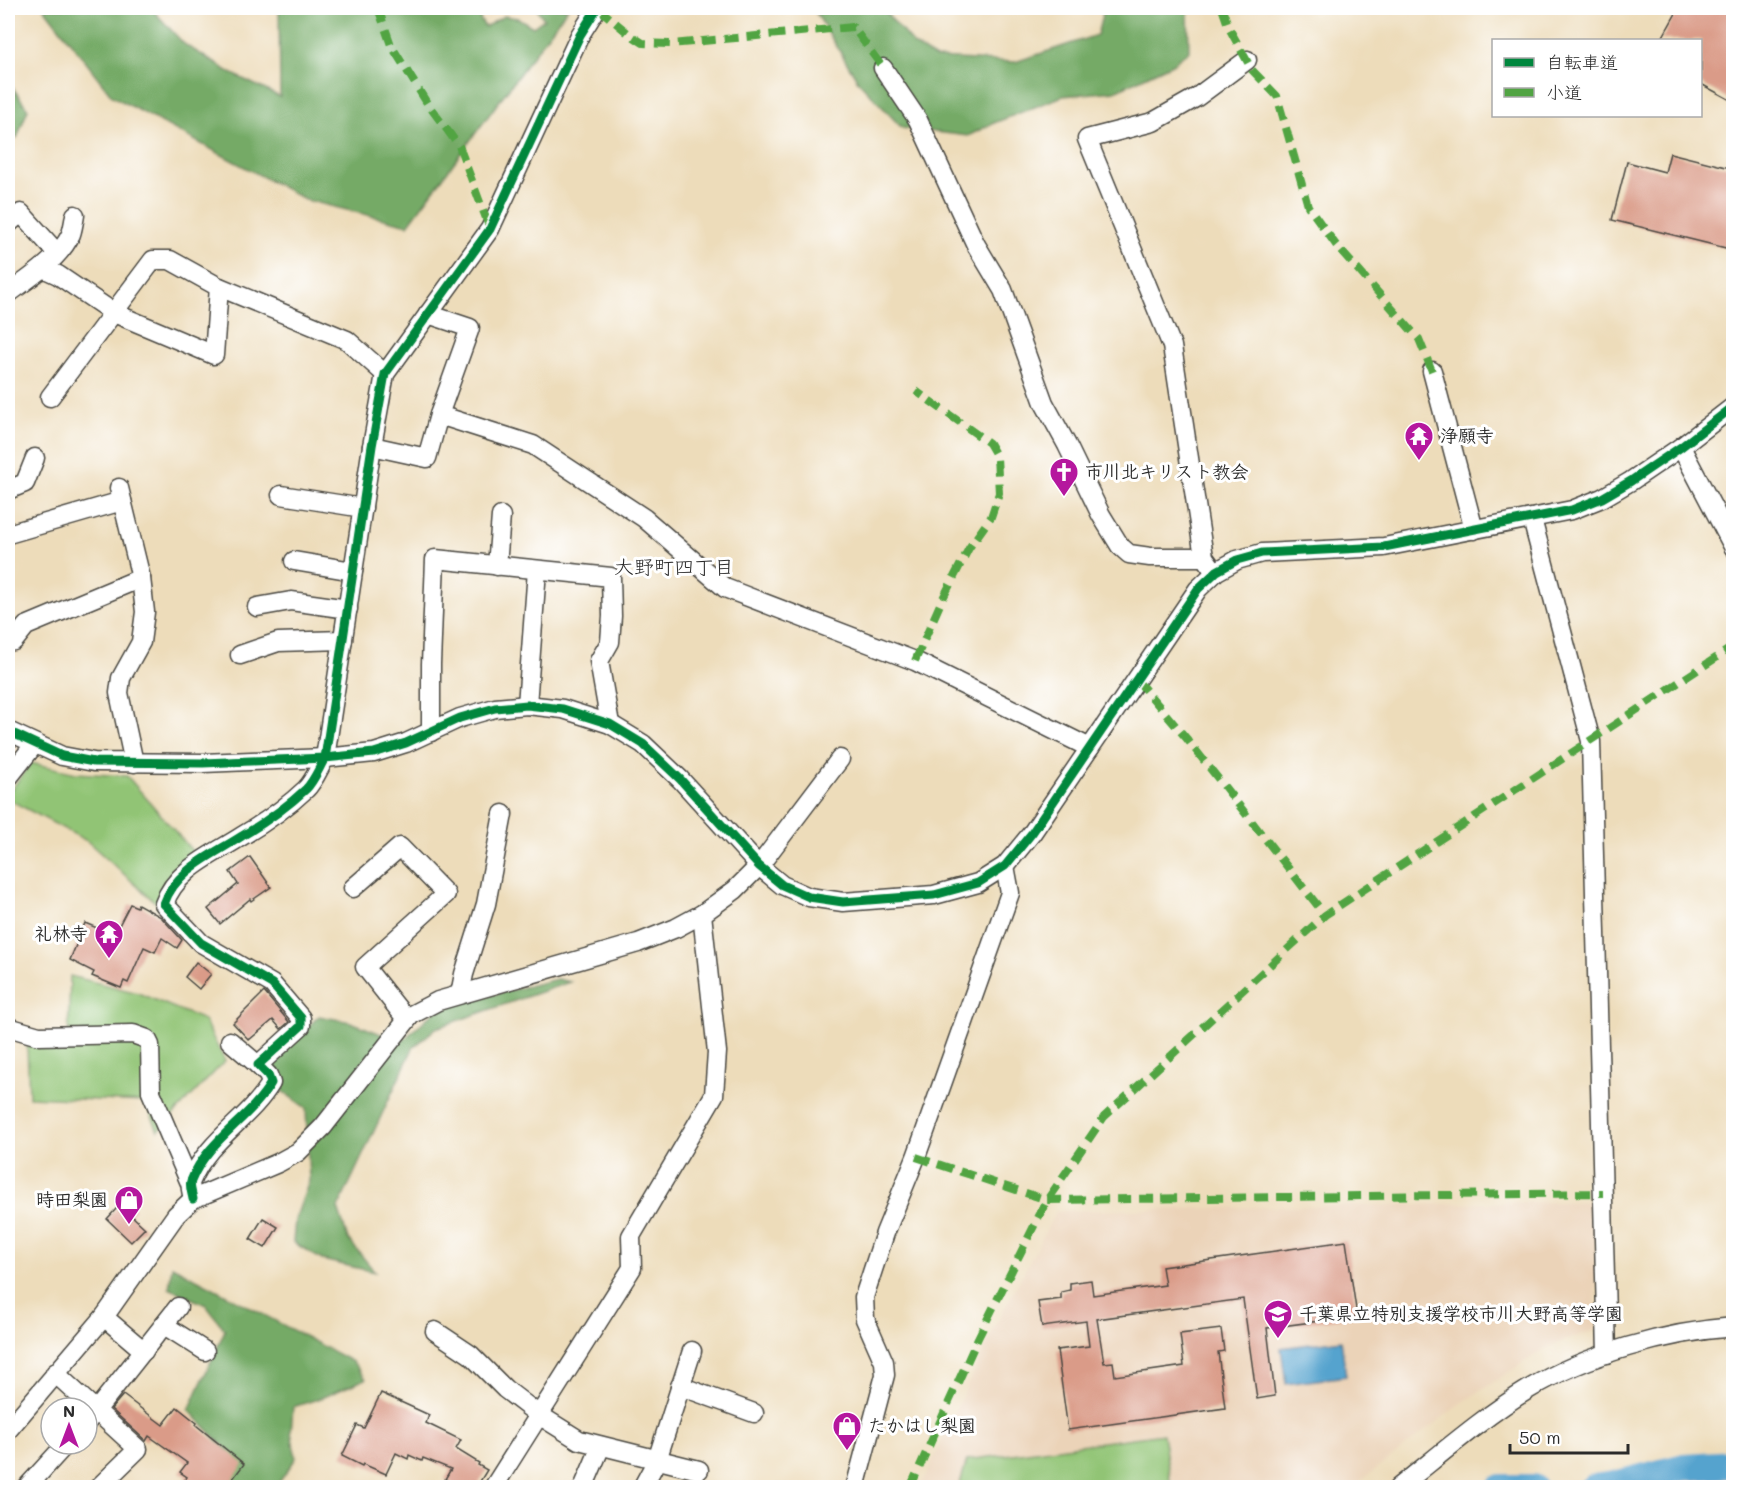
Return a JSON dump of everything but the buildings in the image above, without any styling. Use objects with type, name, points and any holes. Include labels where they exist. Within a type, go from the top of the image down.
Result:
[{"type":"street","points":[[258,1065],[301,1026],[301,1018],[272,984],[201,944],[164,904],[173,884],[207,856],[266,820],[308,788],[325,758],[385,374],[490,229],[580,35],[597,8]]},
{"type":"street","points":[[1215,572],[1204,557],[1172,346],[1087,139],[1153,122],[1197,97],[1246,60]]},
{"type":"street","points":[[883,68],[918,120],[976,245],[1004,290],[1044,403],[1115,538],[1129,554],[1150,557],[1204,557]]},
{"type":"street","points":[[8,224],[21,213],[57,253]]},
{"type":"street","points":[[8,294],[43,268],[57,253],[72,233],[75,215]]},
{"type":"street","points":[[50,397],[153,260],[170,260],[219,287],[348,340],[385,374]]},
{"type":"street","points":[[43,268],[58,275],[114,313],[214,355],[219,287]]},
{"type":"street","points":[[372,446],[427,458],[470,328],[428,314]]},
{"type":"street","points":[[1431,371],[1474,530]]},
{"type":"street","points":[[8,731],[62,756],[94,762],[203,763],[325,758],[374,753],[406,743],[460,718],[495,708],[527,705],[563,709],[610,724],[643,744],[681,779],[759,866],[782,885],[808,897],[843,902],[934,895],[978,883],[1005,866],[1032,833],[1198,589],[1215,572],[1237,560],[1262,553],[1384,548],[1572,510],[1602,498],[1631,481],[1681,447],[1734,406]]},
{"type":"street","points":[[439,416],[533,445],[644,518],[725,588],[915,661],[1090,748]]},
{"type":"street","points":[[1681,447],[1734,548]]},
{"type":"street","points":[[8,490],[25,483],[34,458]]},
{"type":"street","points":[[8,534],[120,495],[141,578],[145,612],[141,642],[121,678],[119,693],[134,763]]},
{"type":"street","points":[[281,495],[363,507]]},
{"type":"street","points":[[497,566],[501,516]]},
{"type":"street","points":[[1532,519],[1591,741],[1607,1354]]},
{"type":"street","points":[[431,732],[435,559],[611,577],[610,642],[599,661],[610,724]]},
{"type":"street","points":[[294,561],[353,571]]},
{"type":"street","points":[[527,705],[537,570]]},
{"type":"street","points":[[8,642],[14,641],[26,626],[141,578]]},
{"type":"street","points":[[256,607],[291,601],[348,609]]},
{"type":"street","points":[[240,655],[278,642],[343,640]]},
{"type":"street","points":[[8,778],[34,745]]},
{"type":"street","points":[[191,1191],[278,1163],[298,1152],[323,1127],[411,1015],[438,1001],[460,994],[638,943],[676,928],[702,914],[735,890],[759,866],[840,759]]},
{"type":"street","points":[[460,994],[486,904],[503,814]]},
{"type":"street","points":[[353,888],[400,846],[446,894],[365,967],[407,1020]]},
{"type":"street","points":[[855,1488],[885,1374],[884,1362],[865,1318],[864,1297],[885,1233],[916,1157],[1010,893],[1005,866]]},
{"type":"street","points":[[493,1488],[632,1268],[631,1236],[714,1095],[717,1052],[702,914]]},
{"type":"street","points":[[8,1027],[39,1036],[132,1034],[147,1039],[150,1045],[151,1092],[191,1191]]},
{"type":"street","points":[[8,1430],[104,1317],[176,1215],[191,1191],[206,1155],[264,1096],[271,1083],[268,1075],[230,1041]]},
{"type":"street","points":[[99,1408],[178,1307]]},
{"type":"street","points":[[104,1317],[144,1351]]},
{"type":"street","points":[[164,1325],[205,1351]]},
{"type":"street","points":[[1398,1488],[1530,1388],[1563,1372],[1607,1354],[1661,1339],[1710,1329],[1734,1327]]},
{"type":"street","points":[[435,1331],[471,1355],[504,1389],[539,1415],[579,1440],[699,1470]]},
{"type":"street","points":[[642,1488],[657,1460],[692,1351]]},
{"type":"street","points":[[55,1373],[74,1396]]},
{"type":"street","points":[[681,1386],[754,1413]]},
{"type":"street","points":[[99,1422],[138,1449],[107,1485]]},
{"type":"street","points":[[583,1488],[601,1446]]},
{"type":"street","points":[[26,1488],[55,1456]]},
{"type":"shaded area","name":"千葉県立特別支援学校市川大野高等学園","points":[[1595,1201],[1596,1330],[1549,1346],[1460,1404],[1353,1487],[920,1488],[991,1334],[1056,1211]]},
{"type":"green space","points":[[44,8],[151,8],[184,44],[231,73],[280,97],[279,8],[481,8],[480,19],[485,27],[504,16],[518,18],[533,27],[544,19],[536,8],[568,8],[408,225],[306,200],[112,96]]},
{"type":"green space","points":[[813,8],[882,8],[914,45],[936,58],[1015,62],[1097,35],[1104,8],[1188,8],[1189,51],[1172,64],[1115,91],[1063,96],[994,123],[968,136],[902,128],[858,81]]},
{"type":"green space","points":[[8,81],[28,109],[17,138],[8,139]]},
{"type":"green space","points":[[31,763],[76,773],[127,776],[194,853],[156,903],[87,841],[8,799],[8,794]]},
{"type":"green space","points":[[70,976],[138,993],[204,1020],[225,1061],[158,1131],[146,1102],[29,1097],[27,1046],[68,1045]]},
{"type":"green space","points":[[557,979],[570,982],[436,1028],[413,1048],[338,1208],[348,1239],[375,1272],[322,1260],[293,1242],[295,1220],[309,1181],[306,1108],[271,1083],[271,1062],[319,1016],[351,1022],[401,1042],[435,1011]]},
{"type":"green space","points":[[172,1266],[353,1362],[366,1379],[293,1407],[291,1432],[296,1458],[276,1487],[212,1487],[239,1463],[189,1410],[225,1330],[206,1305],[169,1288]]},
{"type":"green space","points":[[1163,1434],[1171,1487],[959,1487],[967,1460]]},
{"type":"water","points":[[1341,1340],[1346,1376],[1286,1384],[1281,1348]]},
{"type":"waterway","points":[[1593,1488],[1684,1467],[1734,1464]]},
{"type":"waterway","points":[[1501,1488],[1533,1488]]},
{"type":"marked path","points":[[378,8],[391,45],[427,103],[459,146],[490,229]]},
{"type":"marked path","points":[[598,8],[643,43],[671,44],[853,27],[883,68]]},
{"type":"marked path","points":[[1222,8],[1229,28],[1252,70],[1277,96],[1308,206],[1336,245],[1419,339],[1432,371]]},
{"type":"marked path","points":[[915,661],[941,602],[969,548],[991,517],[999,493],[997,457],[989,443],[916,391]]},
{"type":"marked path","points":[[910,1488],[978,1338],[1047,1200],[1104,1117],[1325,915],[1734,646]]},
{"type":"marked path","points":[[1136,679],[1187,739],[1325,915]]},
{"type":"marked path","points":[[916,1157],[1047,1200],[1603,1193]]},
{"type":"cycle path","points":[[193,1199],[190,1183],[198,1166],[218,1141],[252,1108],[271,1083],[268,1075],[258,1065],[301,1026],[301,1018],[272,984],[201,943],[164,904],[177,881],[186,872],[267,820],[299,796],[312,782],[325,758],[385,374],[490,229],[580,35],[597,8]]},
{"type":"cycle path","points":[[8,731],[62,756],[94,762],[203,763],[325,758],[374,753],[406,743],[460,718],[495,708],[527,705],[563,709],[610,724],[643,744],[680,779],[759,866],[782,885],[809,897],[843,902],[934,895],[978,883],[1005,866],[1032,833],[1198,589],[1217,571],[1237,560],[1262,553],[1384,547],[1572,510],[1602,498],[1631,481],[1681,447],[1734,406]]},
{"type":"place","name":"浄願寺","points":[[1419,462]]},
{"type":"place","name":"市川北キリスト教会","points":[[1064,498]]},
{"type":"place","name":"礼林寺","points":[[109,960]]},
{"type":"place","name":"時田梨園","points":[[129,1226]]},
{"type":"place","name":"千葉県立特別支援学校市川大野高等学園","points":[[1278,1340]]},
{"type":"place","name":"たかはし梨園","points":[[847,1452]]},
{"type":"district","name":"大野町四丁目","points":[[674,567]]}]
